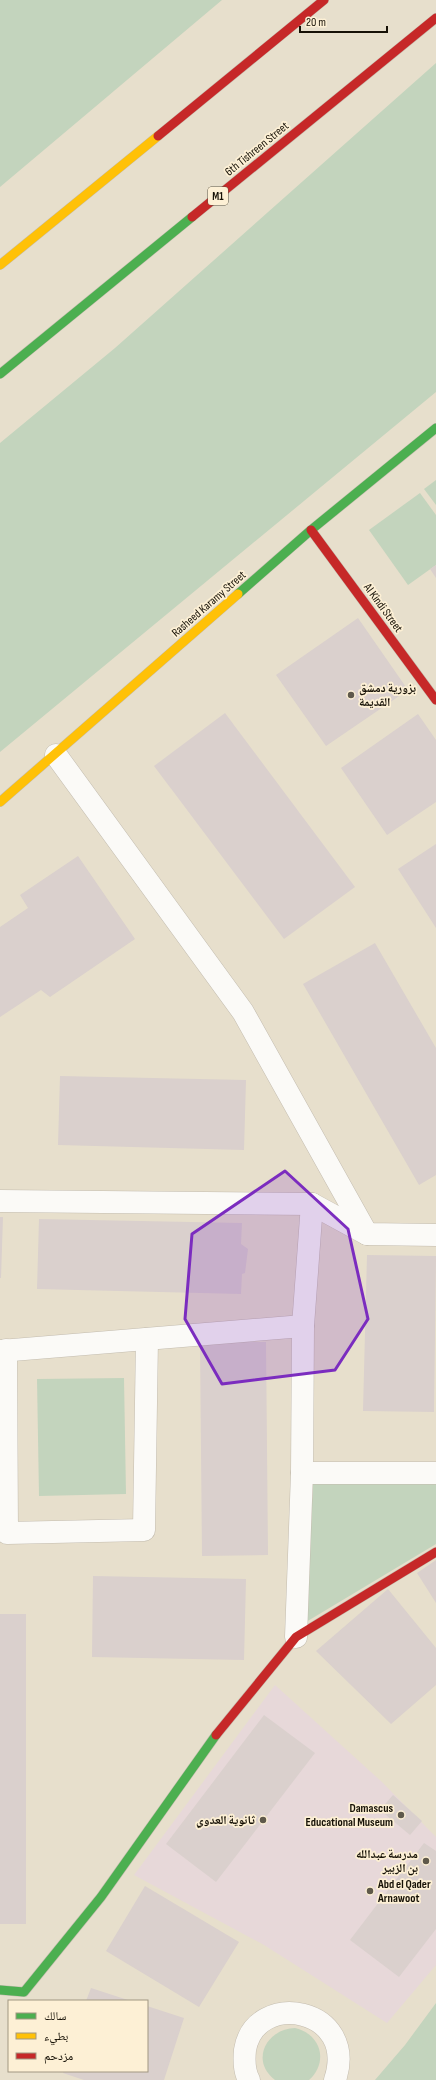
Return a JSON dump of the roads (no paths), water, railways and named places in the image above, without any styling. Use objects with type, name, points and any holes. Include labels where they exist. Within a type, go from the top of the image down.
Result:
[{"type":"main road","points":[[0,265],[324,0]]},
{"type":"main road","name":"6th Tishreen Street","points":[[0,374],[436,18]]},
{"type":"main road","name":"Rasheed Karamy Street","points":[[0,802],[56,755],[311,530],[436,428]]},
{"type":"main road","name":"Al Kindi Street","points":[[311,530],[436,700]]},
{"type":"main road","points":[[0,1990],[24,1992],[101,1897],[226,1721],[296,1637],[436,1552]]},
{"type":"street","points":[[56,755],[242,1012],[366,1234]]},
{"type":"street","points":[[0,1201],[312,1204],[366,1234],[436,1235]]},
{"type":"street","points":[[296,1637],[302,1472],[303,1326],[312,1204]]},
{"type":"street","points":[[147,1339],[144,1530],[8,1533],[3,1350],[303,1326]]},
{"type":"street","points":[[302,1472],[436,1473]]},
{"type":"street","points":[[249,2080],[244,2061],[246,2045],[254,2031],[265,2020],[280,2014],[295,2013],[311,2016],[324,2025],[334,2038],[339,2052],[339,2068],[335,2080]]},
{"type":"place","name":"بزورية دمشق القديمة","points":[[351,695]]},
{"type":"place","name":"Damascus Educational Museum","points":[[401,1815]]},
{"type":"place","name":"ثانوية العدوي","points":[[263,1820]]},
{"type":"place","name":"مدرسة عبدالله بن الزبير","points":[[426,1861]]},
{"type":"place","name":"Abd el Qader Arnawoot","points":[[370,1891]]}]
